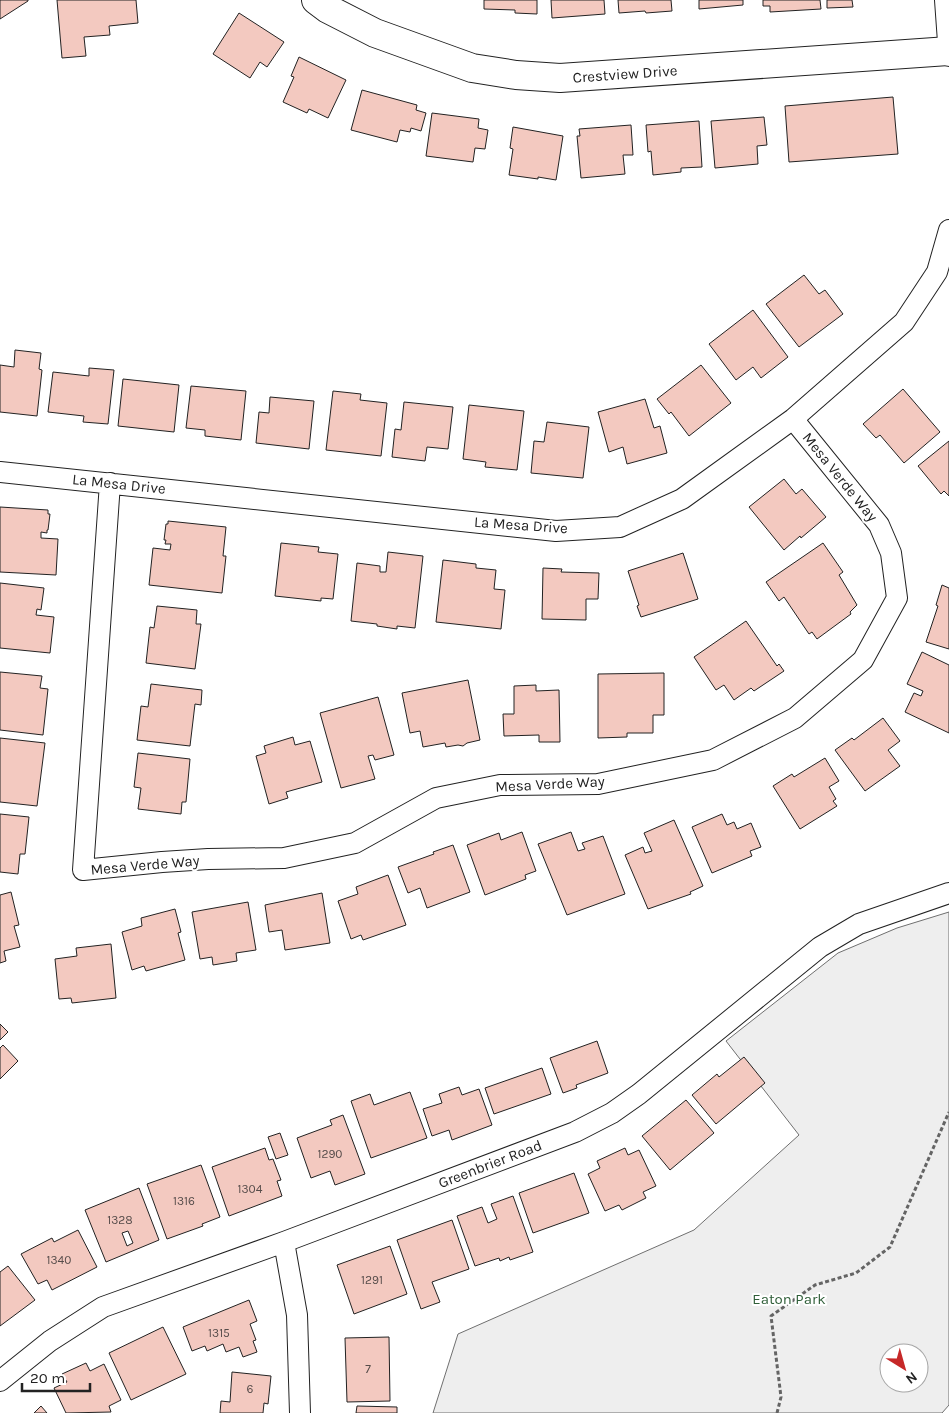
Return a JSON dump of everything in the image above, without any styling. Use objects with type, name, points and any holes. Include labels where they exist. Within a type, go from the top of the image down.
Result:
[{"type":"main road","name":"Crestview Drive","points":[[316,0],[328,9],[375,33],[472,68],[516,75],[560,78],[949,51]]},
{"type":"street","points":[[945,0],[949,56]]},
{"type":"street","name":"La Mesa Drive","points":[[0,472],[556,531],[620,527],[682,499],[793,419],[904,322],[937,272],[949,230]]},
{"type":"street","name":"Mesa Verde Way","points":[[110,483],[83,870],[190,860],[284,858],[355,843],[436,798],[500,785],[598,784],[713,760],[795,718],[863,660],[897,598],[891,553],[879,525],[793,419]]},
{"type":"street","name":"Greenbrier Road","points":[[0,1381],[50,1341],[103,1307],[284,1242],[575,1132],[612,1113],[639,1094],[820,947],[859,924],[949,894]]},
{"type":"street","points":[[284,1242],[297,1315],[300,1413]]},
{"type":"path","points":[[776,1413],[781,1397],[771,1316],[814,1285],[856,1273],[890,1247],[949,1112]]},
{"type":"green space","name":"Eaton Park","points":[[949,912],[949,1405],[942,1413],[433,1413],[458,1334],[694,1230],[799,1135],[726,1041],[838,953],[897,928]]},
{"type":"building","points":[[0,0],[28,0],[28,1],[0,19]]},
{"type":"building","points":[[57,0],[136,0],[138,23],[109,26],[110,35],[84,37],[86,56],[62,58]]},
{"type":"building","points":[[484,0],[537,0],[537,14],[515,13],[515,10],[484,9]]},
{"type":"building","points":[[551,0],[604,0],[605,14],[552,18]]},
{"type":"building","points":[[618,0],[671,0],[672,11],[619,13]]},
{"type":"building","points":[[699,0],[743,0],[743,5],[699,9]]},
{"type":"building","points":[[763,0],[820,0],[821,9],[770,12],[770,6],[763,6]]},
{"type":"building","points":[[827,0],[852,0],[853,7],[827,8]]},
{"type":"building","points":[[239,13],[284,42],[267,67],[260,62],[250,78],[213,54]]},
{"type":"building","points":[[299,57],[346,80],[328,118],[309,109],[307,113],[283,102],[294,77],[291,76]]},
{"type":"building","points":[[362,90],[417,105],[416,110],[426,113],[421,131],[411,128],[410,132],[400,130],[397,142],[351,130]]},
{"type":"building","points":[[893,97],[898,154],[789,162],[785,106]]},
{"type":"building","points":[[432,113],[479,119],[478,128],[488,130],[485,149],[475,148],[473,162],[426,156]]},
{"type":"building","points":[[764,117],[767,145],[757,146],[758,164],[715,168],[711,121]]},
{"type":"building","points":[[699,121],[702,167],[681,168],[681,172],[653,175],[651,151],[648,152],[646,125]]},
{"type":"building","points":[[631,125],[633,155],[623,155],[625,174],[581,178],[577,136],[580,136],[579,129]]},
{"type":"building","points":[[513,127],[563,136],[556,180],[509,175],[513,149],[510,148]]},
{"type":"building","points":[[804,275],[819,294],[825,290],[843,314],[799,347],[766,304]]},
{"type":"building","points":[[753,310],[788,357],[761,378],[753,367],[736,380],[709,344]]},
{"type":"building","points":[[15,350],[41,353],[39,369],[42,370],[37,416],[0,412],[0,365],[14,367]]},
{"type":"building","points":[[701,365],[731,403],[689,436],[671,412],[669,414],[657,399]]},
{"type":"building","points":[[89,368],[114,370],[108,424],[83,422],[84,416],[48,412],[53,372],[89,376]]},
{"type":"building","points":[[123,379],[179,385],[174,432],[118,426]]},
{"type":"building","points":[[191,386],[246,391],[241,440],[205,436],[205,430],[186,428]]},
{"type":"building","points":[[903,389],[940,432],[904,463],[880,435],[876,438],[863,424]]},
{"type":"building","points":[[333,391],[361,394],[360,400],[387,403],[381,456],[326,450]]},
{"type":"building","points":[[270,397],[314,401],[309,449],[256,443],[259,412],[269,413]]},
{"type":"building","points":[[645,399],[654,428],[660,426],[667,453],[627,464],[623,447],[609,452],[598,412]]},
{"type":"building","points":[[404,402],[453,407],[448,449],[427,447],[425,461],[392,457],[395,429],[401,430]]},
{"type":"building","points":[[469,405],[524,411],[517,470],[485,467],[486,462],[463,459]]},
{"type":"building","points":[[547,422],[589,427],[583,478],[531,473],[534,441],[544,442]]},
{"type":"building","points":[[949,441],[949,496],[944,491],[941,494],[918,466]]},
{"type":"building","points":[[784,479],[796,494],[802,489],[826,517],[784,550],[749,507]]},
{"type":"building","points":[[0,507],[48,510],[48,514],[50,514],[48,530],[47,533],[41,532],[41,538],[58,539],[56,575],[0,572]]},
{"type":"building","points":[[168,521],[226,527],[223,556],[226,556],[222,593],[149,585],[153,548],[170,550],[171,544],[165,544],[166,540],[164,540]]},
{"type":"building","points":[[281,543],[319,547],[318,552],[338,554],[333,599],[321,598],[321,601],[275,596]]},
{"type":"building","points":[[823,543],[843,572],[839,575],[857,605],[850,612],[851,614],[817,639],[812,632],[809,634],[784,597],[779,601],[766,582]]},
{"type":"building","points":[[388,552],[423,556],[415,628],[397,626],[397,629],[351,621],[357,563],[380,566],[380,572],[386,572]]},
{"type":"building","points":[[683,553],[698,599],[641,617],[628,571]]},
{"type":"building","points":[[443,560],[476,564],[476,568],[496,570],[494,589],[505,590],[501,629],[436,622]]},
{"type":"building","points":[[543,568],[562,569],[561,572],[599,573],[598,599],[586,599],[586,620],[542,619]]},
{"type":"building","points":[[0,583],[44,588],[41,610],[37,609],[36,615],[54,617],[50,653],[0,648]]},
{"type":"building","points":[[942,585],[949,588],[949,649],[926,642],[938,606],[936,605]]},
{"type":"building","points":[[157,606],[197,610],[196,624],[201,624],[195,669],[146,663],[150,627],[154,628]]},
{"type":"building","points":[[746,621],[777,666],[779,664],[784,671],[754,691],[751,688],[734,700],[724,685],[716,690],[694,657]]},
{"type":"building","points":[[922,652],[949,665],[949,733],[905,712],[914,693],[921,696],[923,691],[907,684]]},
{"type":"building","points":[[0,672],[42,676],[40,688],[48,689],[43,735],[0,730]]},
{"type":"building","points":[[664,673],[664,715],[653,715],[653,733],[627,733],[627,737],[598,738],[598,674]]},
{"type":"building","points":[[468,680],[480,740],[463,746],[446,747],[445,743],[423,747],[420,731],[410,733],[402,693]]},
{"type":"building","points":[[151,684],[202,690],[201,705],[195,704],[190,746],[137,740],[141,706],[148,707]]},
{"type":"building","points":[[536,685],[536,691],[559,690],[560,742],[539,742],[539,735],[504,736],[503,714],[514,714],[514,686]]},
{"type":"building","points":[[378,697],[394,755],[375,760],[373,755],[368,756],[375,779],[341,788],[320,713]]},
{"type":"building","points":[[883,718],[900,741],[888,750],[900,766],[865,791],[835,750],[852,738],[854,740]]},
{"type":"building","points":[[293,737],[295,745],[310,741],[322,782],[286,792],[288,798],[269,804],[256,756],[266,753],[264,746]]},
{"type":"building","points":[[0,738],[45,743],[37,806],[0,802]]},
{"type":"building","points":[[138,753],[190,759],[186,802],[182,802],[181,814],[138,809],[141,788],[134,787]]},
{"type":"building","points":[[825,758],[839,781],[829,787],[836,799],[833,801],[837,806],[800,829],[773,786],[792,774],[794,777]]},
{"type":"building","points":[[0,814],[29,817],[25,854],[20,854],[18,874],[0,872]]},
{"type":"building","points":[[722,814],[727,825],[734,822],[737,829],[751,823],[761,847],[750,851],[752,856],[712,873],[692,827]]},
{"type":"building","points":[[674,820],[703,886],[690,892],[691,894],[648,909],[625,855],[643,847],[645,853],[652,851],[644,833]]},
{"type":"building","points":[[522,832],[536,871],[525,875],[526,879],[485,895],[467,845],[499,833],[501,840]]},
{"type":"building","points":[[571,832],[578,851],[585,849],[582,843],[603,836],[625,894],[567,915],[538,844]]},
{"type":"building","points":[[453,845],[470,892],[427,908],[420,888],[408,893],[398,867]]},
{"type":"building","points":[[388,875],[406,925],[363,940],[361,935],[351,939],[338,901],[358,894],[356,887]]},
{"type":"building","points":[[11,892],[19,925],[14,926],[20,947],[4,951],[6,961],[0,963],[0,895]]},
{"type":"building","points":[[322,893],[330,943],[285,950],[282,930],[269,932],[265,905]]},
{"type":"building","points":[[248,902],[256,950],[236,953],[237,961],[213,965],[212,957],[200,959],[192,912]]},
{"type":"building","points":[[175,909],[181,932],[178,933],[185,960],[146,971],[144,966],[132,970],[122,932],[142,926],[141,918]]},
{"type":"building","points":[[111,944],[116,998],[72,1003],[71,998],[59,999],[55,959],[77,956],[76,948]]},
{"type":"building","points":[[0,1024],[8,1032],[0,1040]]},
{"type":"building","points":[[597,1041],[608,1073],[576,1085],[577,1088],[563,1093],[550,1058]]},
{"type":"building","points":[[3,1045],[18,1061],[0,1079],[0,1048]]},
{"type":"building","points":[[744,1057],[765,1083],[716,1124],[692,1095],[717,1074],[719,1077]]},
{"type":"building","points":[[542,1068],[551,1094],[494,1114],[485,1088]]},
{"type":"building","points":[[459,1087],[462,1095],[479,1089],[492,1125],[452,1140],[449,1130],[432,1136],[423,1109],[442,1103],[439,1094]]},
{"type":"building","points":[[410,1092],[427,1138],[371,1158],[351,1101],[370,1094],[374,1105]]},
{"type":"building","points":[[686,1100],[714,1133],[670,1170],[642,1136]]},
{"type":"building","points":[[343,1115],[365,1174],[335,1185],[330,1171],[311,1178],[297,1138],[332,1125],[330,1120]]},
{"type":"building","points":[[280,1133],[288,1155],[276,1159],[268,1137]]},
{"type":"building","points":[[265,1148],[269,1160],[273,1159],[281,1180],[277,1181],[282,1196],[229,1216],[212,1167]]},
{"type":"building","points":[[625,1148],[628,1155],[639,1150],[656,1186],[643,1192],[646,1198],[622,1210],[619,1205],[605,1211],[588,1174],[600,1168],[597,1161]]},
{"type":"building","points":[[201,1165],[220,1217],[202,1224],[203,1226],[167,1239],[147,1184]]},
{"type":"building","points":[[574,1173],[589,1213],[533,1233],[519,1193]]},
{"type":"building","points":[[139,1188],[159,1240],[106,1262],[85,1210]],"holes":[[[128,1231],[133,1243],[127,1246],[122,1233]]]},
{"type":"building","points":[[513,1196],[533,1252],[510,1260],[509,1257],[500,1261],[499,1258],[475,1266],[457,1216],[482,1207],[488,1223],[497,1219],[491,1204]]},
{"type":"building","points":[[452,1220],[469,1269],[432,1282],[440,1302],[421,1309],[397,1240]]},
{"type":"building","points":[[78,1230],[97,1267],[52,1290],[47,1280],[38,1284],[21,1254],[52,1238],[54,1242]]},
{"type":"building","points":[[390,1246],[407,1294],[354,1314],[337,1265]]},
{"type":"building","points":[[8,1266],[35,1300],[0,1326],[0,1272]]},
{"type":"building","points":[[249,1300],[257,1321],[250,1324],[256,1340],[253,1341],[257,1352],[243,1357],[239,1347],[226,1352],[223,1344],[207,1351],[205,1346],[192,1351],[183,1327]]},
{"type":"building","points":[[163,1327],[186,1374],[131,1400],[109,1353]]},
{"type":"building","points":[[389,1337],[390,1401],[347,1402],[345,1338]]},
{"type":"building","points":[[86,1363],[90,1371],[104,1364],[121,1400],[109,1406],[111,1412],[66,1413],[54,1388],[67,1382],[62,1374]]},
{"type":"building","points":[[232,1372],[271,1376],[268,1404],[264,1403],[263,1413],[220,1413],[221,1401],[230,1402]]},
{"type":"building","points":[[41,1406],[47,1413],[34,1413]]},
{"type":"building","points":[[357,1406],[397,1407],[397,1413],[356,1413]]}]
